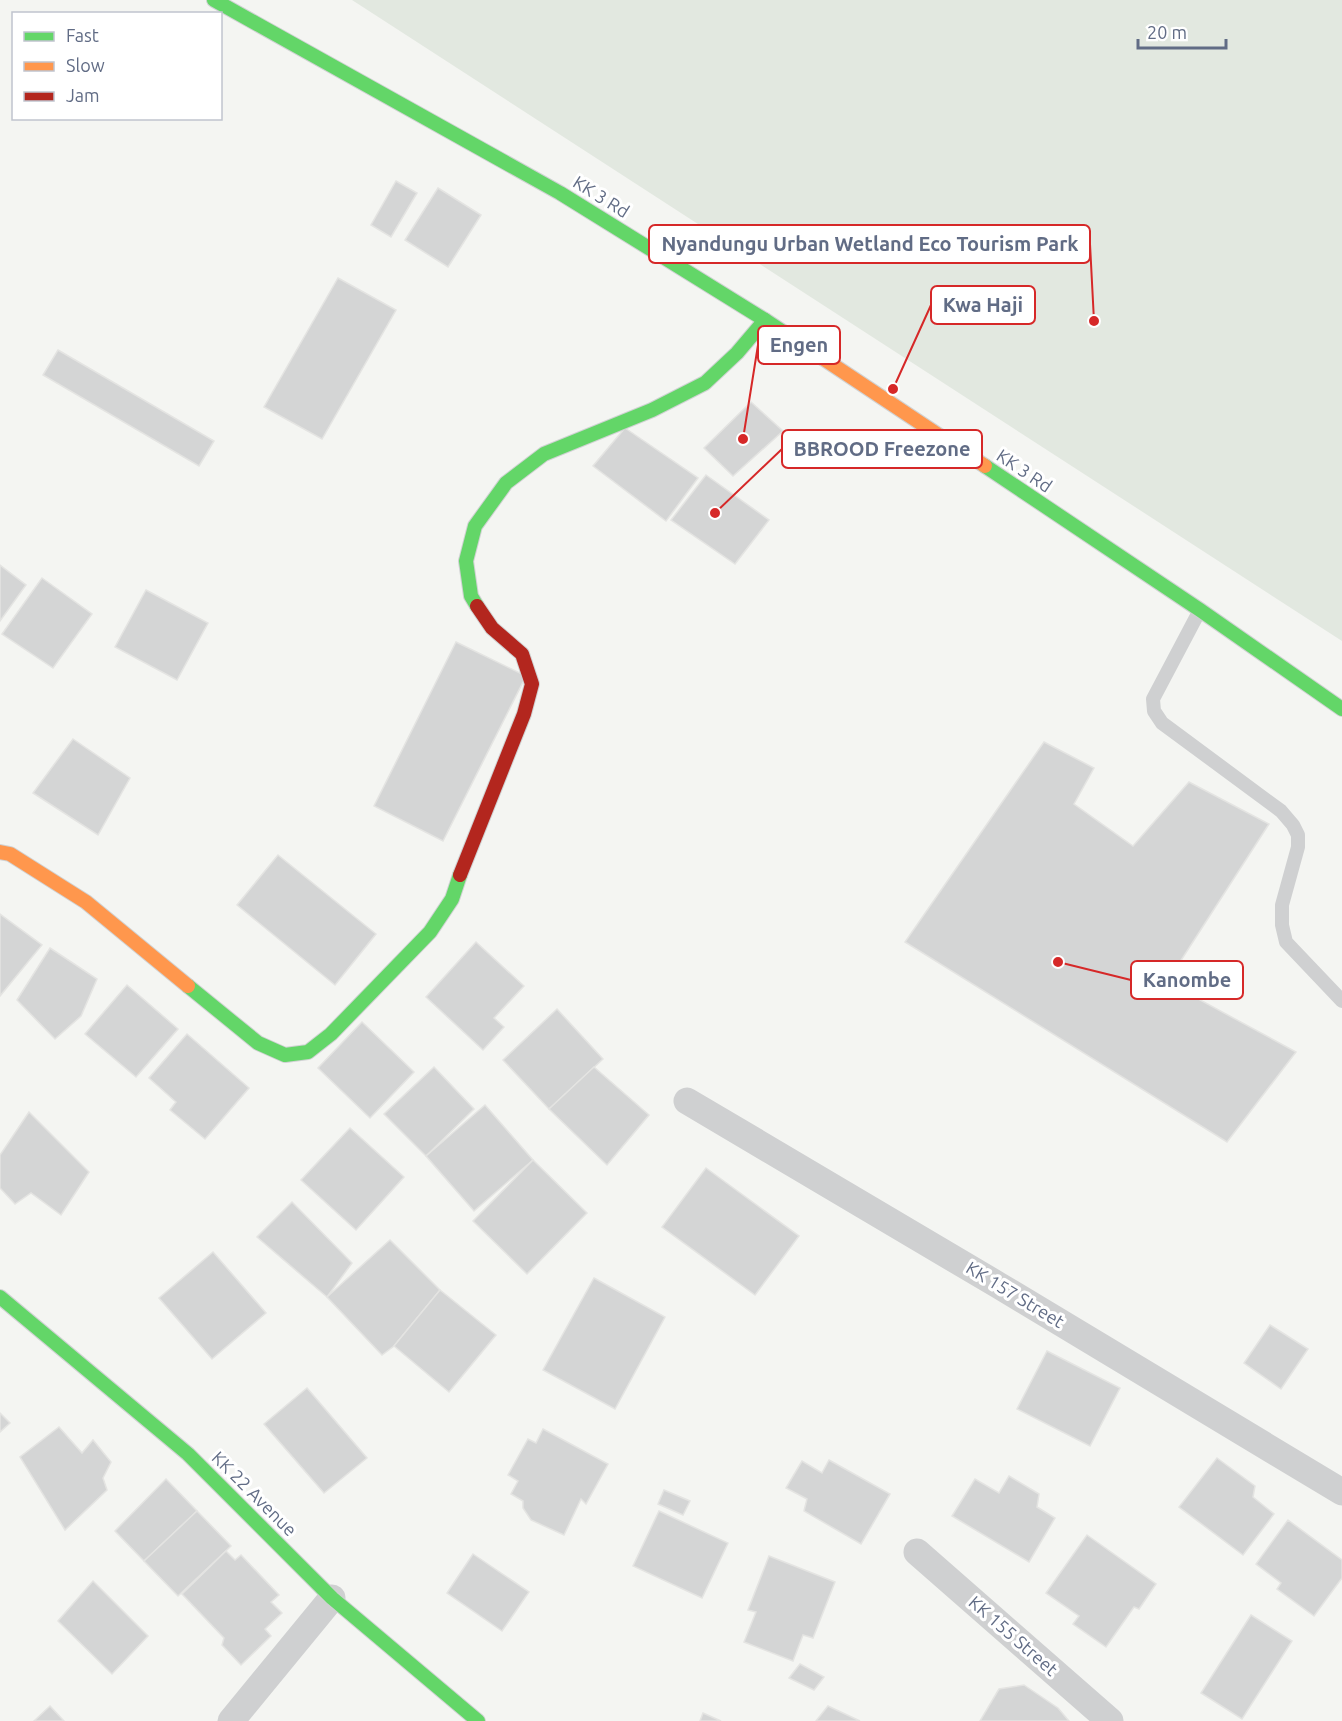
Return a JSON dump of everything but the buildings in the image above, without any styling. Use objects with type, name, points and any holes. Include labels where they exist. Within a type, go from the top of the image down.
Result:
[{"type":"main road","name":"KK 3 Rd","points":[[214,0],[560,193],[765,320],[1200,610],[1342,709]]},
{"type":"main road","points":[[0,852],[10,854],[86,902],[258,1043],[285,1055],[308,1052],[331,1034],[430,932],[452,898],[524,714],[532,684],[522,654],[492,628],[471,596],[466,561],[475,526],[506,483],[544,454],[652,410],[705,383],[737,353],[765,320]]},
{"type":"main road","name":"KK 22 Avenue","points":[[0,1297],[188,1454],[332,1598],[478,1721]]},
{"type":"street","name":"KK 157 Street","points":[[687,1101],[1342,1492]]},
{"type":"street","name":"KK 155 Street","points":[[917,1552],[1110,1721]]},
{"type":"street","points":[[231,1721],[332,1598]]},
{"type":"lane","points":[[1200,610],[1154,699],[1154,711],[1162,723],[1281,811],[1293,825],[1298,835],[1298,847],[1282,905],[1282,925],[1286,942],[1342,1001]]},
{"type":"shaded area","points":[[352,0],[1342,0],[1342,641]]},
{"type":"traffic: fast","points":[[214,0],[560,193],[818,355]]},
{"type":"traffic: fast","points":[[477,606],[471,596],[466,561],[475,526],[506,483],[544,454],[652,410],[705,383],[737,353],[765,320]]},
{"type":"traffic: fast","points":[[985,466],[1200,610],[1342,709]]},
{"type":"traffic: fast","points":[[188,986],[258,1043],[285,1055],[308,1052],[331,1034],[430,932],[452,899],[460,875]]},
{"type":"traffic: fast","points":[[0,1297],[188,1454],[332,1598],[478,1721]]},
{"type":"traffic: slow","points":[[818,355],[985,466]]},
{"type":"traffic: slow","points":[[0,852],[10,854],[86,902],[188,986]]},
{"type":"traffic: jam","points":[[460,875],[524,714],[532,684],[522,654],[492,628],[477,606]]},
{"type":"place","name":"Nyandungu Urban Wetland Eco Tourism Park","points":[[1094,321]]},
{"type":"place","name":"Kwa Haji","points":[[893,389]]},
{"type":"place","name":"Engen","points":[[743,439]]},
{"type":"place","name":"BBROOD Freezone","points":[[715,513]]},
{"type":"place","name":"Kanombe","points":[[1058,962]]}]
